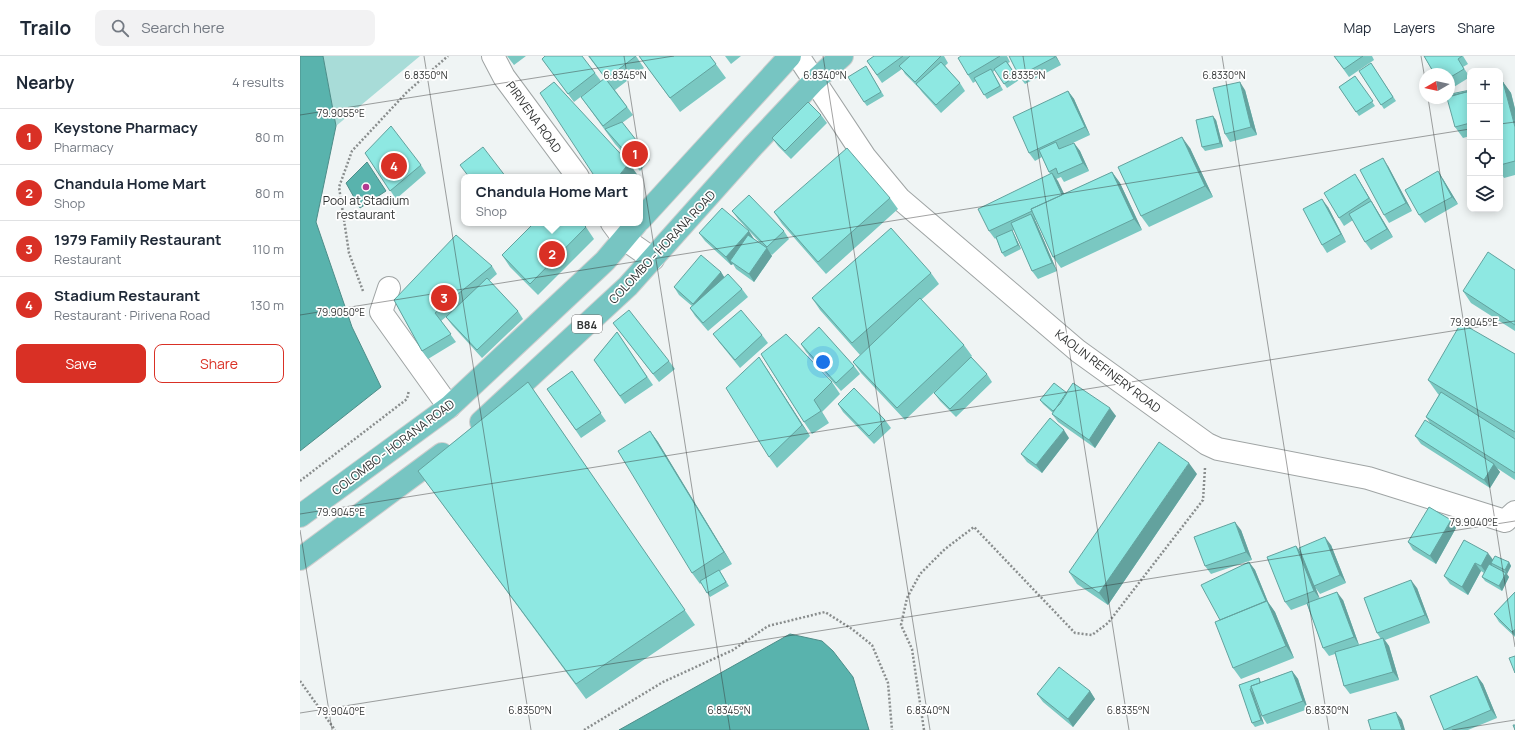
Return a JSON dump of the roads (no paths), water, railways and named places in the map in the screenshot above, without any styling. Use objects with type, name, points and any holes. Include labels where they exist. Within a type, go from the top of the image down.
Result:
[{"type":"main road","points":[[643,217],[790,56]]},
{"type":"main road","name":"COLOMBO - HORANA ROAD","points":[[300,559],[461,440],[628,286],[753,146],[814,81],[842,56]]},
{"type":"main road","name":"COLOMBO - HORANA ROAD","points":[[300,516],[449,407],[605,261],[624,228]]},
{"type":"street","name":"PIRIVENA ROAD","points":[[493,56],[504,77],[576,174]]},
{"type":"street","name":"KAOLIN REFINERY ROAD","points":[[798,56],[865,157],[899,198],[1078,351],[1207,444],[1218,449],[1368,478],[1512,520]]},
{"type":"street","points":[[624,228],[653,259]]},
{"type":"street","points":[[389,288],[381,312],[449,407]]},
{"type":"place","name":"Keystone Pharmacy","points":[[635,154]]},
{"type":"place","name":"Stadium Restaurant","points":[[394,166]]},
{"type":"place","name":"Pool at Stadium restaurant","points":[[366,187]]},
{"type":"place","name":"Chandula Home Mart","points":[[552,254]]},
{"type":"place","name":"1979 Family Restaurant","points":[[444,298]]}]
